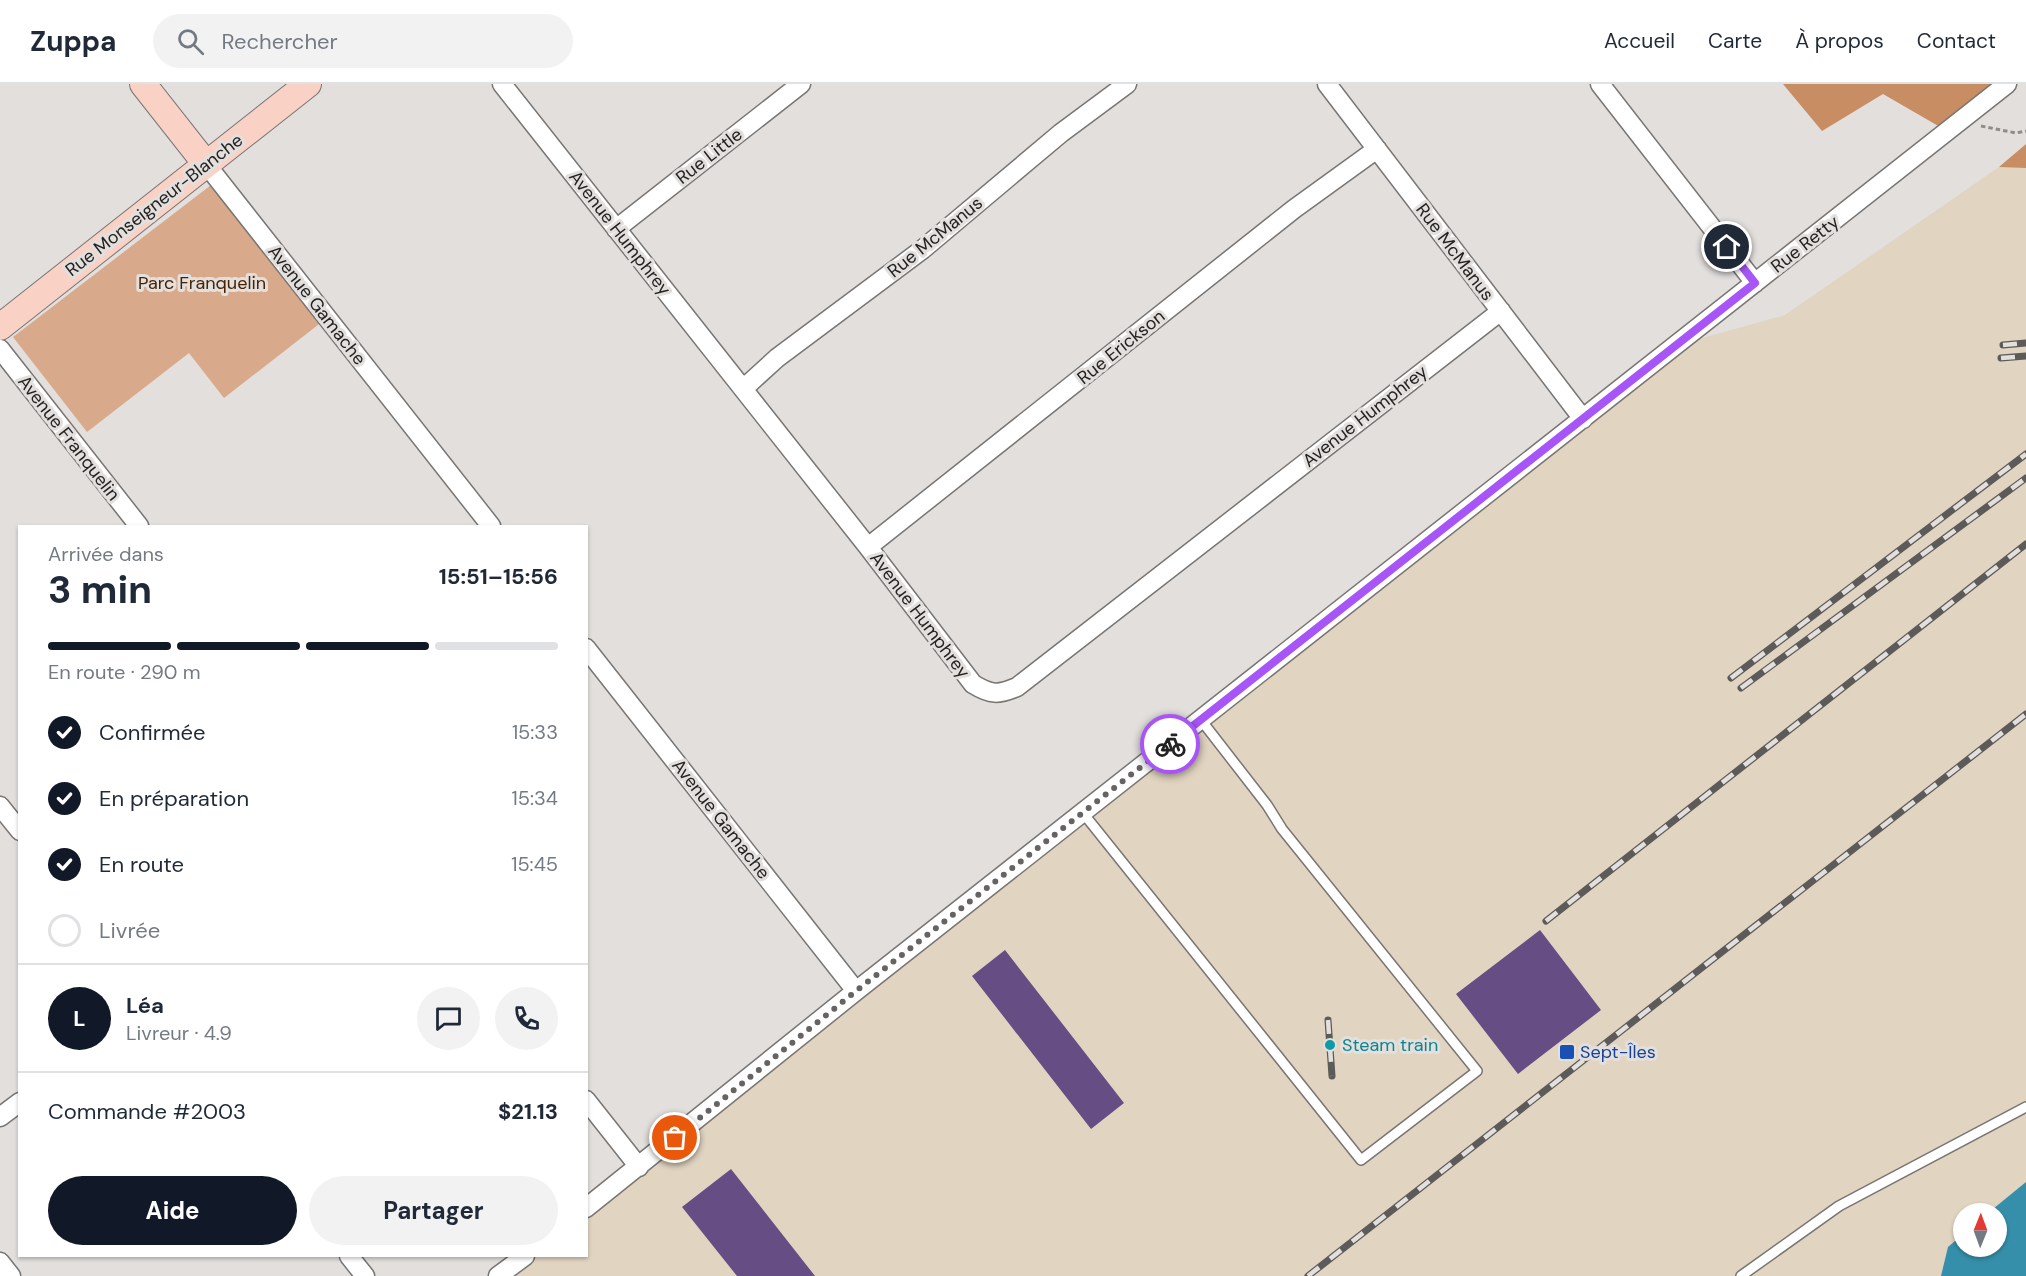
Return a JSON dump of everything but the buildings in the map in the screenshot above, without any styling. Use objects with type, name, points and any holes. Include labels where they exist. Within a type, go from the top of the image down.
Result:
[{"type":"street","name":"Avenue Gamache","points":[[143,84],[490,525]]},
{"type":"street","name":"Rue Monseigneur-Blanche","points":[[0,327],[308,84]]},
{"type":"street","name":"Avenue Humphrey","points":[[502,84],[868,547],[973,684],[983,690],[1000,694],[1017,687],[1501,311]]},
{"type":"street","name":"Rue Little","points":[[616,229],[801,84]]},
{"type":"street","name":"Rue McManus","points":[[743,389],[777,358],[923,249],[1061,133],[1127,84]]},
{"type":"street","name":"Rue McManus","points":[[1327,84],[1583,420]]},
{"type":"street","points":[[1600,84],[1755,283]]},
{"type":"street","name":"Rue Retty","points":[[588,1206],[856,991],[2007,84]]},
{"type":"street","name":"Rue Erickson","points":[[868,547],[1294,209],[1377,149]]},
{"type":"street","name":"Avenue Franquelin","points":[[0,349],[138,525]]},
{"type":"street","name":"Avenue Gamache","points":[[588,653],[856,991]]},
{"type":"street","points":[[0,806],[18,828]]},
{"type":"street","points":[[588,1103],[639,1167]]},
{"type":"street","points":[[0,1117],[18,1104]]},
{"type":"street","points":[[350,1257],[365,1276]]},
{"type":"street","points":[[498,1276],[524,1257]]},
{"type":"street","points":[[0,1262],[11,1276]]},
{"type":"lane","points":[[1083,813],[1361,1160],[1477,1071],[1282,829],[1201,720]]},
{"type":"lane","points":[[1741,1276],[1839,1206],[2026,1107]]},
{"type":"path","points":[[1959,121],[1999,131],[2016,133],[2026,131]]},
{"type":"shaded area","points":[[1783,84],[2007,84],[1947,131],[1883,94],[1822,131]]},
{"type":"shaded area","points":[[2026,144],[2026,168],[1999,167]]},
{"type":"shaded area","points":[[1999,167],[2026,168],[2026,1276],[498,1276],[524,1257],[588,1257],[588,1207],[1677,345],[1785,315]]},
{"type":"green space","name":"Parc Franquelin","points":[[215,182],[323,321],[224,398],[189,353],[87,432],[13,337]]},
{"type":"water","points":[[2026,1182],[2026,1276],[1941,1276],[1948,1247],[1953,1243],[1953,1257],[2007,1257],[2007,1203],[2000,1203]]},
{"type":"railway","points":[[2003,345],[2026,343]]},
{"type":"railway","points":[[2001,358],[2026,356]]},
{"type":"railway","points":[[1731,678],[2026,454]]},
{"type":"railway","points":[[1741,688],[2026,478]]},
{"type":"railway","points":[[1546,921],[2026,544]]},
{"type":"railway","points":[[1308,1276],[2026,714]]},
{"type":"railway","points":[[1328,1020],[1332,1076]]},
{"type":"way so far","points":[[675,1138],[856,991],[1170,744]]},
{"type":"place","name":"Steam train","points":[[1330,1045]]},
{"type":"place","name":"Sept-Îles","points":[[1567,1052]]},
{"type":"route","points":[[1170,744],[1755,283],[1727,247]]}]
